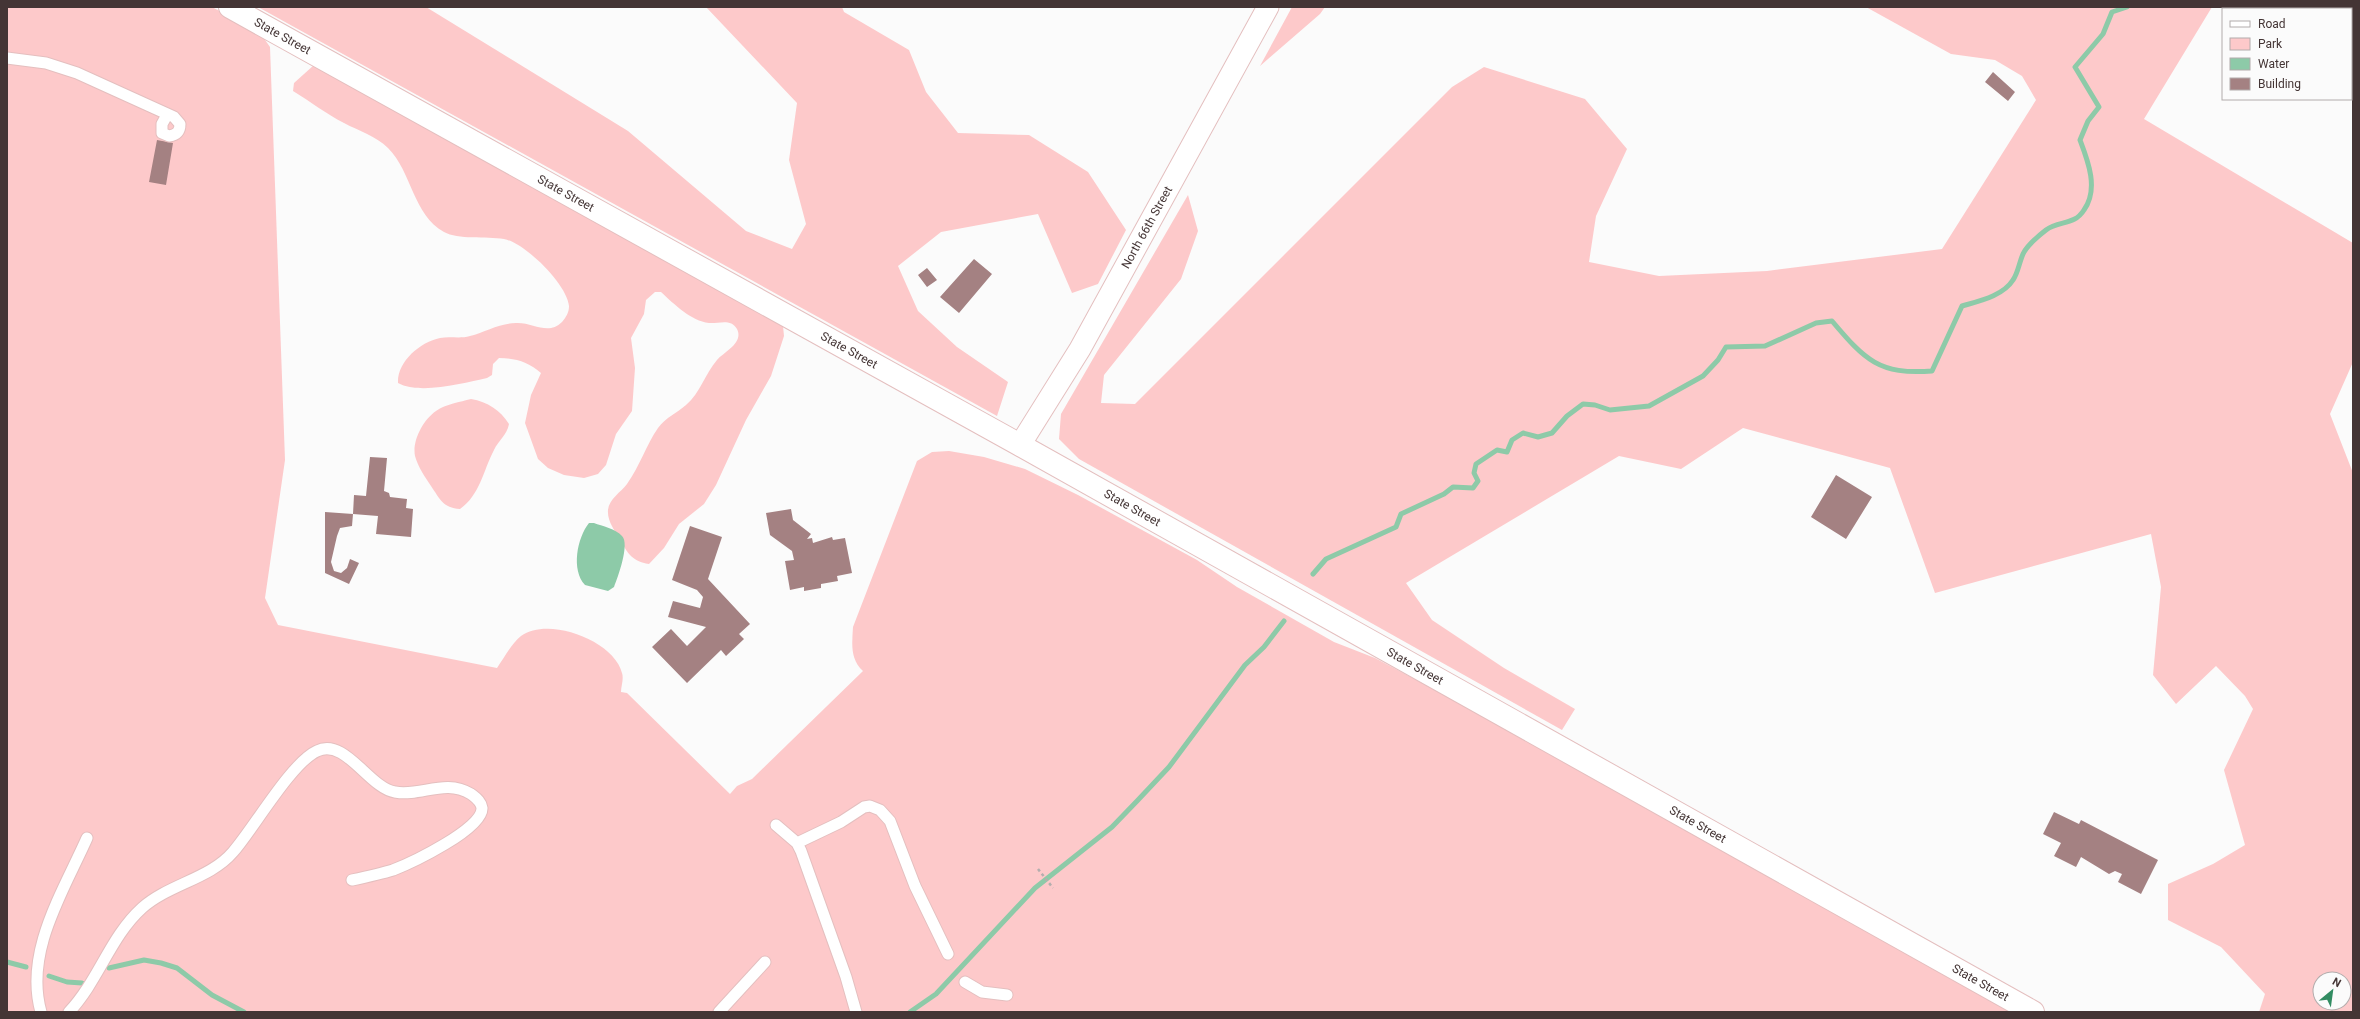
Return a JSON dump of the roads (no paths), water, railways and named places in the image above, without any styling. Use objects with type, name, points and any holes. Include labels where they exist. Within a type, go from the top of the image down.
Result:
[{"type":"street","name":"State Street","points":[[230,7],[1020,445],[2034,1012]]},
{"type":"street","name":"North 66th Street","points":[[1020,445],[1080,349],[1268,7]]},
{"type":"lane","points":[[7,58],[61,67],[168,115]]},
{"type":"lane","points":[[69,1012],[86,994],[116,939],[132,917],[157,897],[227,859],[296,769],[312,753],[319,749],[327,748],[341,753],[391,792],[404,793],[430,788],[451,787],[462,790],[479,801],[482,808],[480,815],[460,834],[407,864],[382,873],[352,880]]},
{"type":"lane","points":[[797,843],[841,822],[864,807],[870,806],[880,810],[890,821],[915,886],[948,954]]},
{"type":"lane","points":[[776,825],[797,843],[846,977],[856,1012]]},
{"type":"lane","points":[[41,1012],[37,977],[43,939],[87,838]]},
{"type":"lane","points":[[719,1012],[765,962]]},
{"type":"lane","points":[[965,982],[982,992],[1007,995]]},
{"type":"water","points":[[589,523],[594,523],[613,530],[622,536],[624,540],[625,546],[620,569],[614,587],[608,591],[585,585],[578,571],[577,554],[579,545],[581,537]]},
{"type":"waterway","points":[[1313,574],[1326,559],[1396,527],[1401,514],[1444,494],[1453,487],[1473,488],[1478,481],[1474,473],[1476,464],[1497,450],[1507,452],[1512,440],[1523,433],[1538,437],[1552,433],[1567,416],[1583,404],[1595,405],[1610,410],[1649,406],[1703,376],[1718,360],[1726,347],[1765,346],[1816,323],[1832,321],[1854,346],[1874,362],[1899,370],[1914,372],[1932,371],[1962,306],[1983,300],[1997,294],[2009,286],[2015,277],[2023,254],[2030,244],[2046,230],[2056,225],[2071,221],[2080,215],[2084,210],[2091,193],[2091,175],[2080,140],[2088,121],[2099,107],[2075,67],[2103,34],[2112,12],[2127,7]]},
{"type":"waterway","points":[[910,1012],[936,994],[1035,888],[1112,827],[1138,800],[1169,767],[1245,665],[1264,647],[1284,621]]},
{"type":"waterway","points":[[109,968],[144,960],[177,968],[212,995],[244,1012]]},
{"type":"waterway","points":[[7,962],[26,967]]},
{"type":"waterway","points":[[49,976],[67,982],[82,983]]}]
